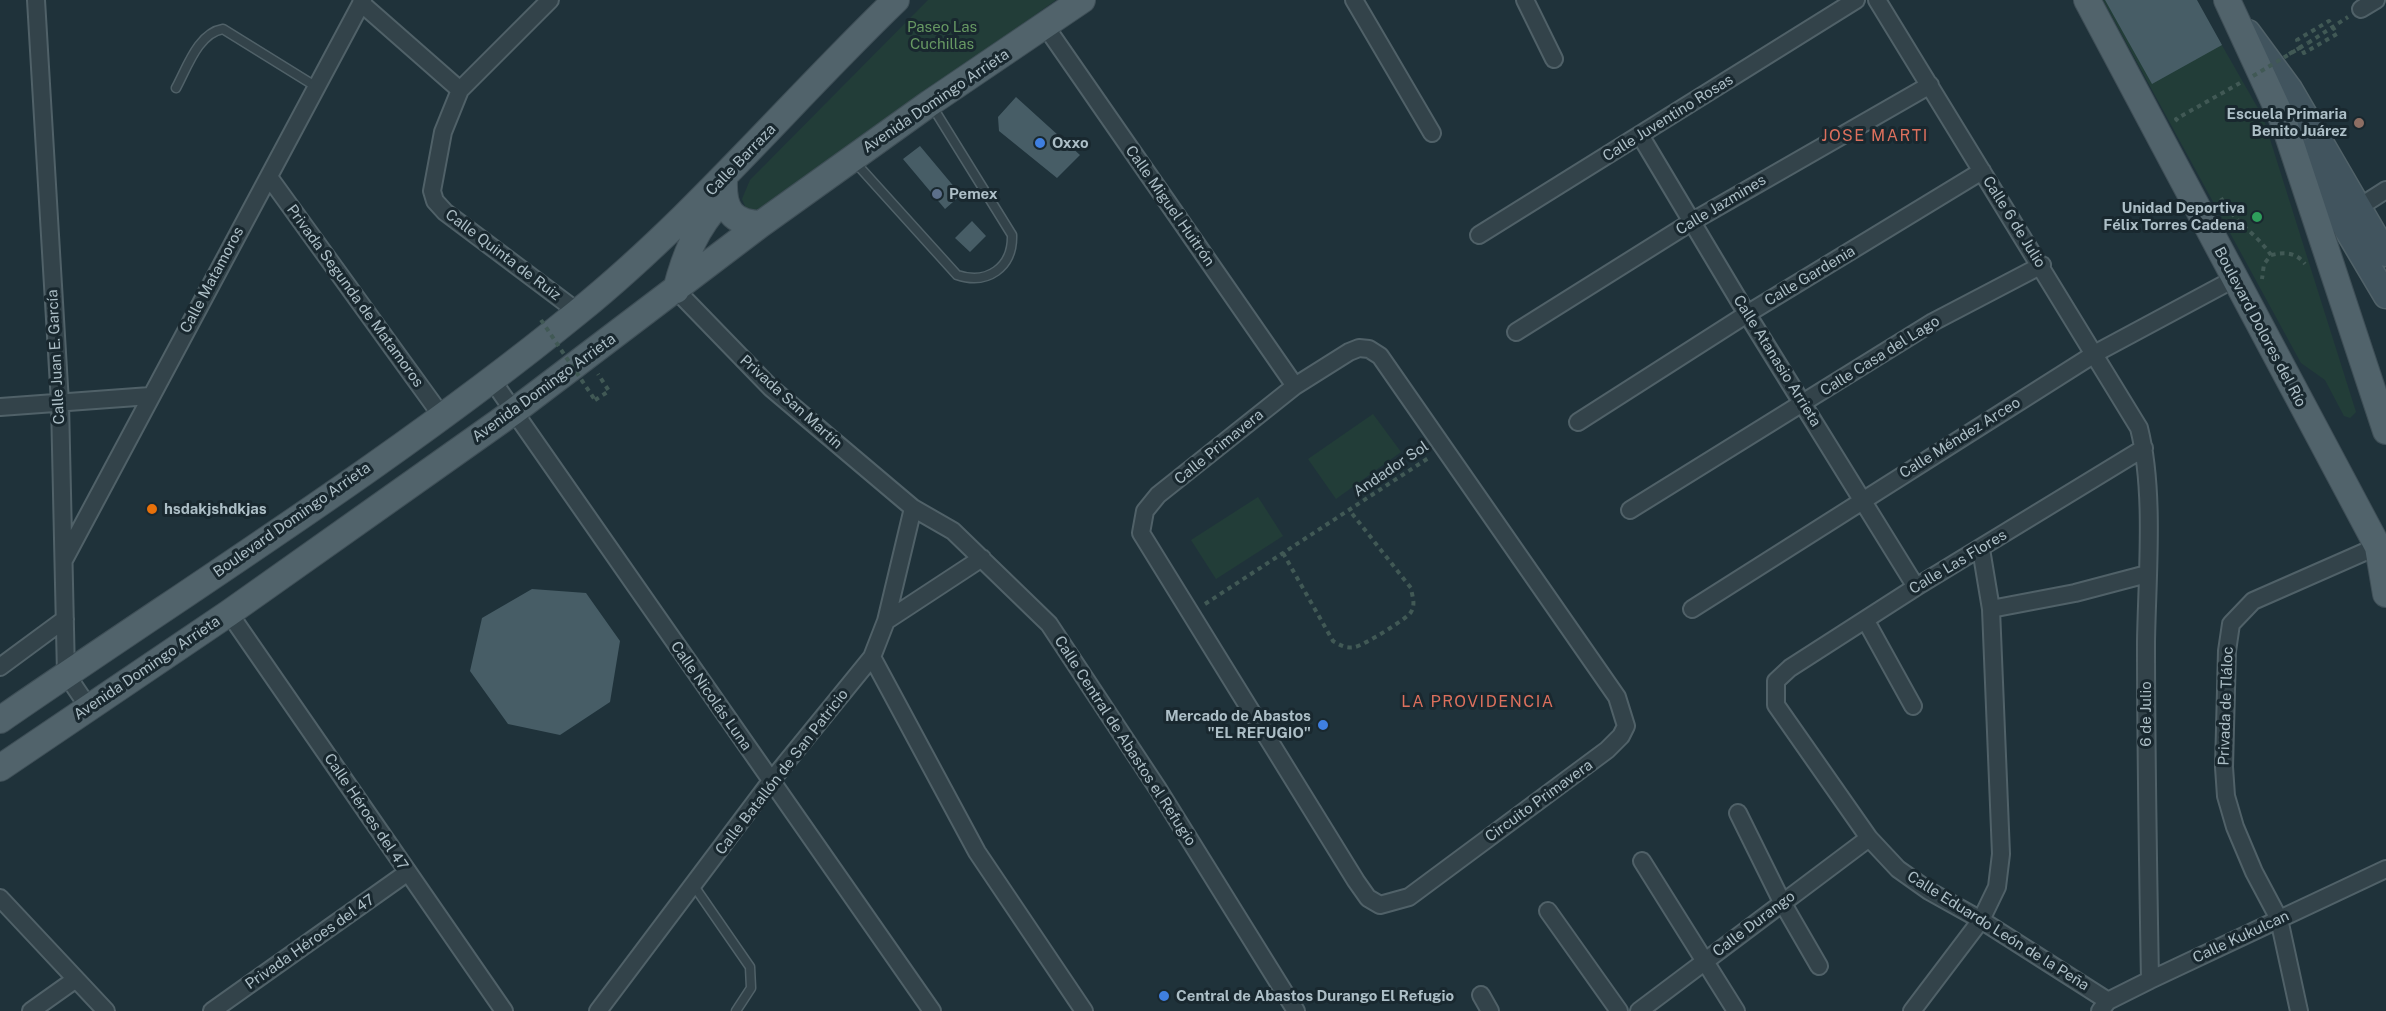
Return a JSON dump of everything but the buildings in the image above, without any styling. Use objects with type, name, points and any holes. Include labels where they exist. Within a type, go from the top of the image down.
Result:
[{"type":"main road","name":"Calle Barraza","points":[[578,312],[724,188],[896,0]]},
{"type":"main road","name":"Avenida Domingo Arrieta","points":[[0,768],[229,612],[513,412],[761,224],[930,103],[1046,27],[1082,0]]},
{"type":"main road","name":"Boulevard Dolores del Río","points":[[2087,0],[2234,279],[2382,544],[2386,594]]},
{"type":"main road","points":[[2231,7],[2262,70],[2290,89],[2386,296]]},
{"type":"main road","points":[[2231,7],[2284,123],[2386,431]]},
{"type":"main road","points":[[2284,123],[2349,214],[2386,254]]},
{"type":"main road","points":[[724,188],[735,217],[745,223],[761,224]]},
{"type":"main road","points":[[676,290],[686,252],[695,233],[724,188]]},
{"type":"main road","name":"Boulevard Domingo Arrieta","points":[[0,720],[297,519],[492,380],[578,312]]},
{"type":"street","name":"Calle Juan E. García","points":[[36,0],[60,403],[66,674]]},
{"type":"street","points":[[362,2],[460,90],[550,0]]},
{"type":"street","points":[[1354,0],[1432,133]]},
{"type":"street","points":[[1525,0],[1554,60]]},
{"type":"street","name":"Calle Juventino Rosas","points":[[1479,235],[1856,0]]},
{"type":"street","name":"Calle 6 de Julio","points":[[1877,0],[2096,353],[2139,428],[2144,448]]},
{"type":"street","points":[[2361,9],[2376,0]]},
{"type":"street","name":"Calle Matamoros","points":[[63,561],[269,177],[315,86],[362,2]]},
{"type":"street","name":"Calle Miguel Huitrón","points":[[1046,27],[1295,386]]},
{"type":"street","name":"Calle Jazmines","points":[[1516,332],[1693,221],[1930,85]]},
{"type":"street","name":"Calle Quinta de Ruiz","points":[[460,90],[442,132],[432,191],[435,201],[445,212],[578,312]]},
{"type":"street","name":"Calle Atanasio Arrieta","points":[[1640,135],[1747,314],[1916,587]]},
{"type":"street","name":"Calle Gardenia","points":[[1578,422],[1747,314],[1982,171]]},
{"type":"street","name":"Privada Segunda de Matamoros","points":[[269,177],[441,415]]},
{"type":"street","points":[[2349,214],[2386,190]]},
{"type":"street","name":"Calle Casa del Lago","points":[[1630,510],[1933,322],[2042,265]]},
{"type":"street","name":"Calle Méndez Arceo","points":[[1692,609],[1862,499],[2096,353],[2234,279]]},
{"type":"street","name":"Privada San Martín","points":[[676,290],[771,388],[912,508]]},
{"type":"street","name":"Circuito Primavera","points":[[1145,511],[1141,533],[1368,898],[1380,905],[1409,897],[1607,750],[1621,736],[1626,726],[1617,697],[1380,356],[1369,349],[1349,352],[1295,386]]},
{"type":"street","name":"Calle Nicolás Luna","points":[[492,380],[932,1011]]},
{"type":"street","name":"Calle Primavera","points":[[1145,511],[1158,495],[1295,386]]},
{"type":"street","points":[[0,407],[150,396]]},
{"type":"street","name":"Calle Las Flores","points":[[1776,681],[1781,674],[1916,587],[2144,448]]},
{"type":"street","name":"6 de Julio","points":[[2144,448],[2150,980]]},
{"type":"street","name":"Calle Central de Abastos el Refugio","points":[[912,508],[953,531],[1049,624],[1158,789],[1296,1011]]},
{"type":"street","name":"Calle Batallón de San Patricio","points":[[598,1011],[771,781],[872,657],[886,621],[912,508]]},
{"type":"street","name":"Privada de Tláloc","points":[[2299,1011],[2279,919],[2254,872],[2235,828],[2226,796],[2224,767],[2227,651],[2231,624],[2253,601],[2382,544]]},
{"type":"street","points":[[1912,1011],[1981,920],[1997,887],[2001,854],[1991,609],[1981,549]]},
{"type":"street","points":[[886,621],[982,558]]},
{"type":"street","points":[[1991,609],[2147,574]]},
{"type":"street","name":"Calle Héroes del 47","points":[[229,612],[504,1011]]},
{"type":"street","points":[[0,667],[65,619]]},
{"type":"street","points":[[1866,621],[1913,705]]},
{"type":"street","points":[[872,657],[977,852],[1084,1011]]},
{"type":"street","points":[[66,674],[89,708]]},
{"type":"street","name":"Calle Eduardo León de la Peña","points":[[1776,681],[1776,705],[1869,838],[1899,869],[1929,891],[1981,920],[2104,1006]]},
{"type":"street","points":[[1738,813],[1782,902],[1819,966]]},
{"type":"street","name":"Calle Durango","points":[[1639,1011],[1869,838]]},
{"type":"street","points":[[1642,861],[1736,1011]]},
{"type":"street","name":"Calle Kukulcan","points":[[2104,1006],[2150,980],[2386,869]]},
{"type":"street","name":"Privada Héroes del 47","points":[[212,1011],[408,872]]},
{"type":"street","points":[[0,898],[106,1011]]},
{"type":"street","points":[[1548,911],[1619,1011]]},
{"type":"street","points":[[31,1011],[76,979]]},
{"type":"street","points":[[1480,995],[1490,1011]]},
{"type":"lane","points":[[176,88],[203,40],[213,31],[223,29],[315,86]]},
{"type":"lane","points":[[852,159],[957,274],[972,280],[982,279],[1006,263],[1012,249],[1012,235],[930,103]]},
{"type":"lane","points":[[694,886],[750,968],[751,988],[736,1011]]},
{"type":"path","points":[[2329,21],[2337,34],[2304,53],[2301,47],[2296,40],[2329,21]]},
{"type":"path","points":[[2262,70],[2332,27]]},
{"type":"path","points":[[2262,70],[2301,47]]},
{"type":"path","points":[[2182,128],[2176,119],[2236,85]]},
{"type":"path","points":[[2220,197],[2231,216],[2259,237],[2271,255]]},
{"type":"path","points":[[2247,302],[2267,291],[2262,278],[2264,264],[2271,255],[2286,252],[2300,257],[2308,267],[2329,259]]},
{"type":"path","points":[[541,320],[595,400],[609,391]]},
{"type":"path","name":"Andador Sol","points":[[1190,615],[1445,447]]},
{"type":"path","name":"Andador Sol","points":[[1283,553],[1333,641],[1344,647],[1357,647],[1411,614],[1414,603],[1411,588],[1350,511]]},
{"type":"green space","name":"Paseo Las Cuchillas","points":[[928,0],[1056,0],[768,205],[748,213],[742,199],[750,180]]},
{"type":"green space","name":"Unidad Deportiva Félix Torres Cadena","points":[[2103,0],[2196,0],[2263,117],[2356,412],[2350,418],[2344,416],[2325,380],[2301,363]]},
{"type":"green space","points":[[1373,414],[1401,452],[1336,499],[1308,459]]},
{"type":"green space","points":[[1258,497],[1283,536],[1216,579],[1191,540]]},
{"type":"place","name":"Escuela Primaria Benito Juárez","points":[[2359,123]]},
{"type":"place","name":"Oxxo","points":[[1040,143]]},
{"type":"place","name":"Pemex","points":[[937,194]]},
{"type":"place","name":"Unidad Deportiva Félix Torres Cadena","points":[[2257,217]]},
{"type":"place","name":"hsdakjshdkjas","points":[[152,509]]},
{"type":"place","name":"Mercado de Abastos \"EL REFUGIO\"","points":[[1323,725]]},
{"type":"place","name":"Central de Abastos Durango El Refugio","points":[[1164,996]]},
{"type":"district","name":"JOSE MARTI","points":[[1875,136]]},
{"type":"district","name":"LA PROVIDENCIA","points":[[1478,702]]}]
